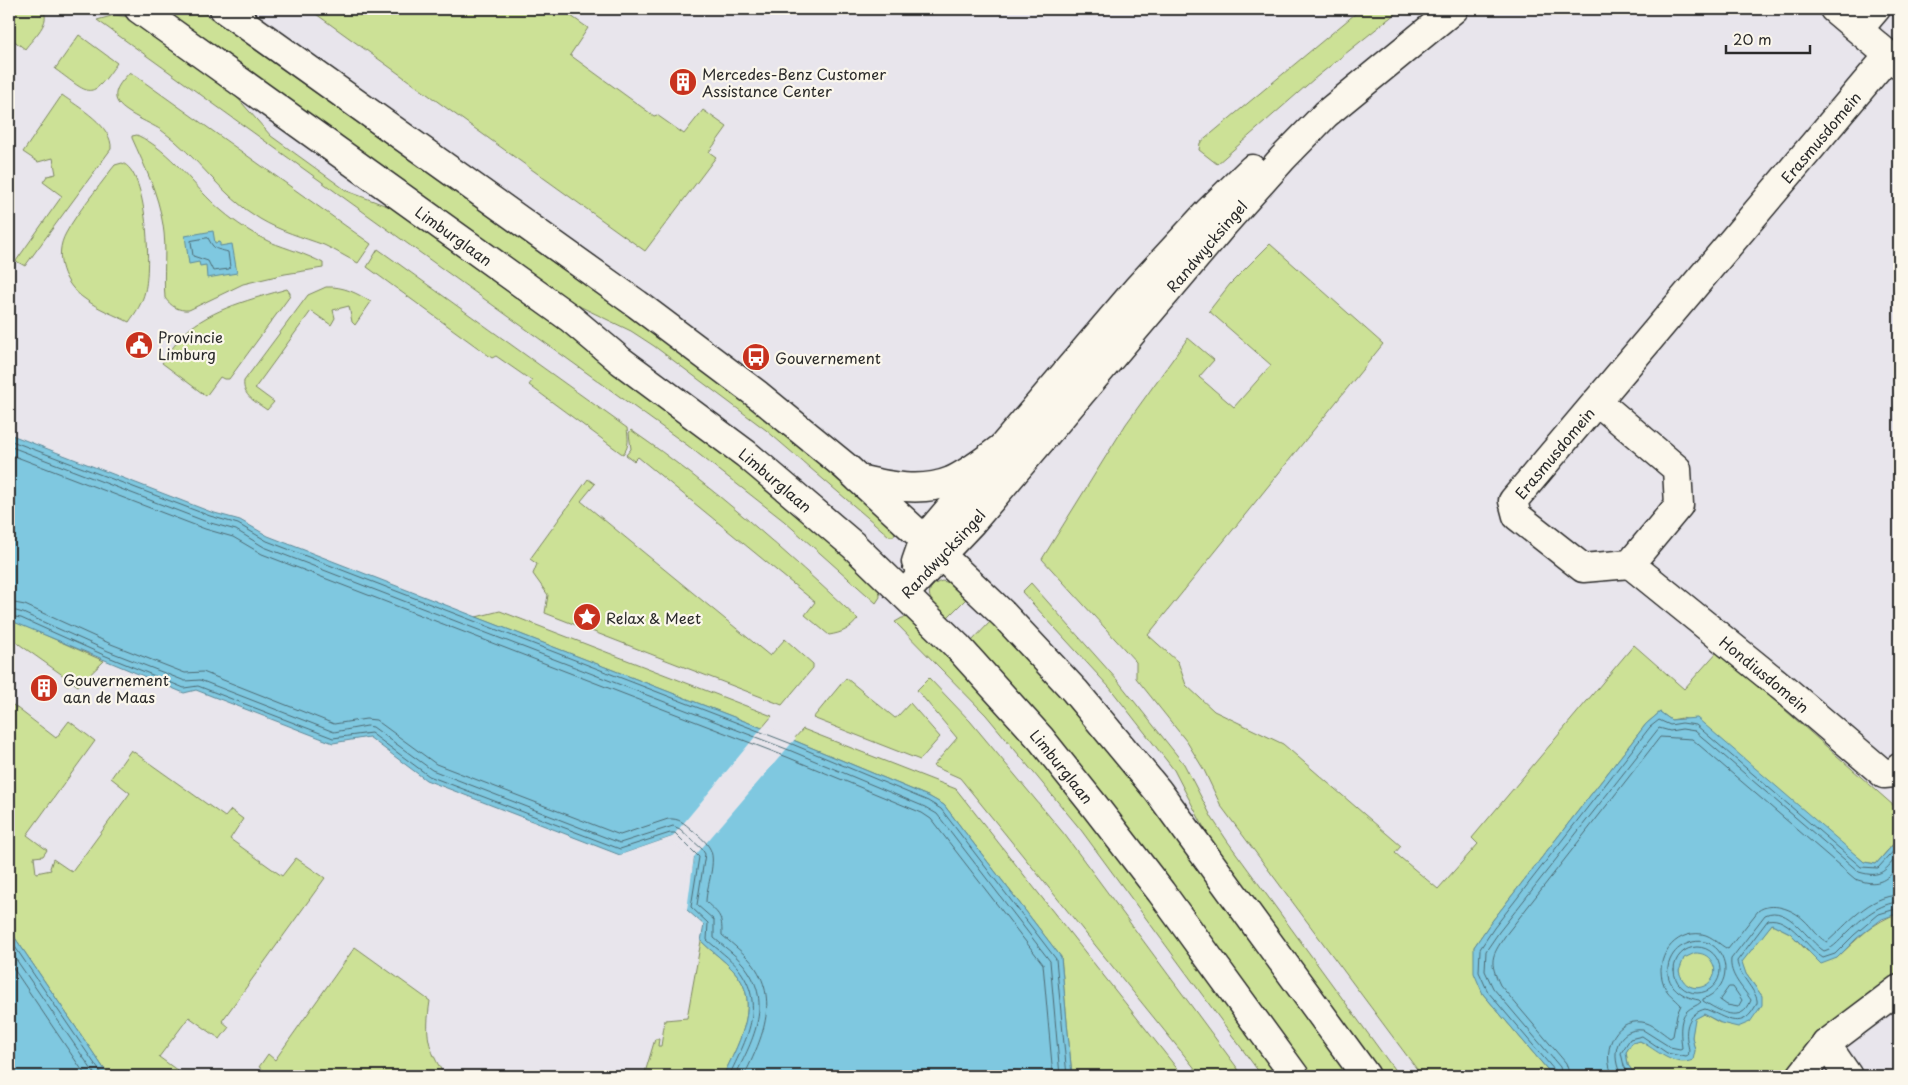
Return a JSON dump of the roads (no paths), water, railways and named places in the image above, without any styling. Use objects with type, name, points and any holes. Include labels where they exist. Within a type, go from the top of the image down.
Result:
[{"type":"main road","name":"Limburglaan","points":[[139,9],[570,318],[621,361],[746,454],[853,545],[962,651],[1046,746],[1161,892],[1295,1076]]},
{"type":"main road","points":[[224,9],[637,304],[758,395],[859,479],[933,547],[1004,614],[1075,691],[1158,791],[1366,1076]]},
{"type":"main road","name":"Randwycksingel","points":[[904,594],[933,547],[1003,447],[1118,312],[1221,198],[1278,146],[1326,114],[1454,9]]},
{"type":"main road","points":[[1834,9],[1894,60]]},
{"type":"main road","points":[[1859,29],[1876,9]]},
{"type":"main road","name":"Erasmusdomein","points":[[1598,402],[1677,469],[1679,505],[1630,564],[1583,568],[1516,516],[1513,501],[1598,402],[1894,60]]},
{"type":"main road","name":"Randwycksingel","points":[[933,547],[978,514],[1224,224],[1326,114]]},
{"type":"main road","points":[[859,479],[899,487],[941,484],[961,475],[1003,447]]},
{"type":"main road","name":"Hondiusdomein","points":[[1630,564],[1788,692],[1884,774],[1895,773],[1899,768]]},
{"type":"main road","points":[[1801,1076],[1826,1044],[1899,988]]},
{"type":"main road","points":[[1826,1044],[1848,1076]]},
{"type":"water","points":[[213,231],[215,243],[220,242],[220,246],[232,244],[237,273],[207,278],[206,265],[200,266],[199,262],[189,264],[185,236]]},
{"type":"water","points":[[9,434],[211,512],[240,520],[268,536],[793,740],[930,797],[944,805],[1061,957],[1072,1076],[723,1076],[736,1050],[745,1022],[746,995],[742,982],[733,970],[701,941],[704,925],[685,907],[694,857],[672,837],[620,855],[426,780],[369,737],[333,743],[196,690],[184,693],[9,620]]},
{"type":"water","points":[[1660,712],[1671,720],[1697,718],[1864,862],[1876,864],[1899,838],[1899,913],[1882,919],[1857,938],[1837,958],[1821,964],[1790,933],[1772,924],[1742,962],[1746,974],[1762,996],[1762,1005],[1750,1022],[1738,1027],[1721,1023],[1704,1014],[1695,1019],[1692,1037],[1695,1051],[1693,1060],[1679,1062],[1672,1060],[1640,1041],[1632,1043],[1626,1052],[1628,1065],[1636,1076],[1553,1076],[1483,994],[1474,973],[1474,947],[1489,925],[1646,724]],"holes":[[[1698,953],[1709,958],[1715,970],[1709,983],[1696,988],[1689,986],[1683,981],[1679,971],[1684,958]]]},
{"type":"water","points":[[9,929],[109,1076],[9,1076]]},
{"type":"place","name":"Mercedes-Benz Customer Assistance Center","points":[[683,82]]},
{"type":"place","name":"Provincie Limburg","points":[[139,345]]},
{"type":"place","name":"Gouvernement","points":[[756,357]]},
{"type":"place","name":"Relax & Meet","points":[[587,617]]},
{"type":"place","name":"Gouvernement aan de Maas","points":[[44,688]]}]
